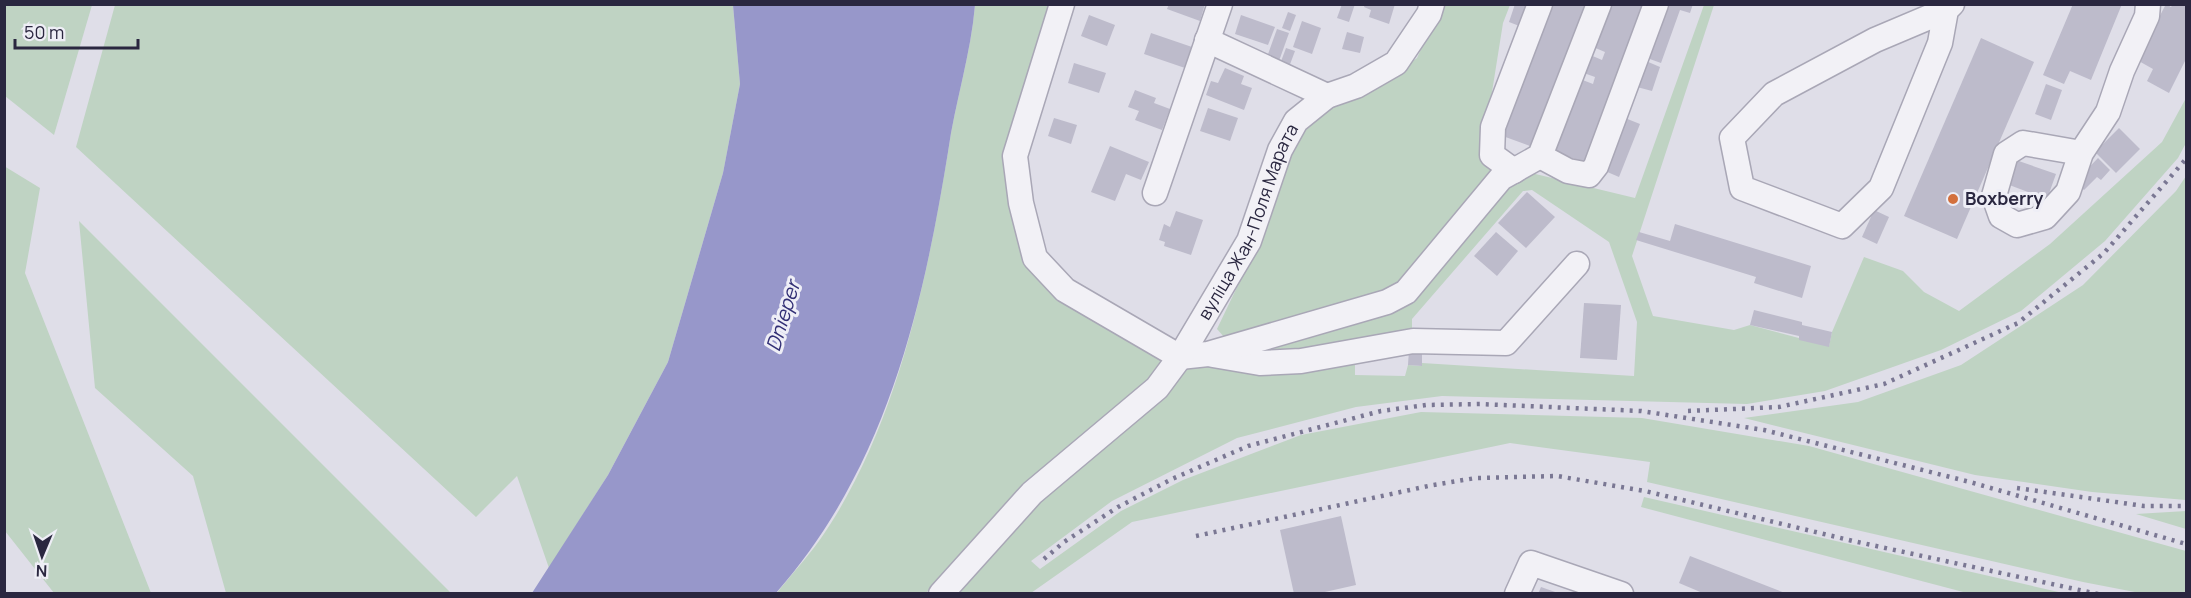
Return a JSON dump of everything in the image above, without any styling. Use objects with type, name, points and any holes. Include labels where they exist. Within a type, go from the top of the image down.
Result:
[{"type":"street","points":[[1062,4],[1015,156],[1021,203],[1035,258],[1065,290],[1180,357],[1208,354],[1387,302],[1406,292],[1501,178],[1540,156],[1599,4]]},
{"type":"street","points":[[1155,193],[1220,4]]},
{"type":"street","name":"вуліца Жан-Поля Марата","points":[[941,594],[1032,493],[1156,388],[1180,357],[1249,241],[1280,150],[1296,121],[1328,96],[1356,86],[1396,63],[1429,14],[1432,4]]},
{"type":"street","points":[[1514,171],[1492,155],[1493,127],[1540,4]]},
{"type":"street","points":[[1540,156],[1568,171],[1589,175],[1596,166],[1656,4]]},
{"type":"street","points":[[2080,153],[2108,112],[2122,71],[2147,16],[2148,4]]},
{"type":"street","points":[[1949,8],[1940,43],[1881,188],[1842,226],[1742,188],[1732,138],[1774,94],[1875,40],[1949,8]]},
{"type":"street","points":[[1207,40],[1328,96]]},
{"type":"street","points":[[1208,354],[1260,363],[1301,361],[1413,341],[1506,343],[1577,264]]},
{"type":"street","points":[[1517,594],[1531,564],[1621,594]]},
{"type":"green space","points":[[4,5],[92,5],[54,135],[5,96]]},
{"type":"green space","points":[[115,5],[733,5],[740,84],[723,173],[668,362],[608,475],[549,568],[517,476],[476,517],[76,147]]},
{"type":"green space","points":[[975,5],[1066,5],[1020,97],[1003,157],[1027,258],[1049,292],[1167,364],[1011,500],[926,593],[776,594],[819,541],[846,498],[869,452],[888,404],[918,303],[930,251]]},
{"type":"green space","points":[[1441,5],[1510,5],[1503,23],[1481,161],[1635,198],[1704,5],[1714,5],[1632,256],[1653,316],[1734,330],[1750,325],[1829,346],[1832,332],[1864,257],[1903,271],[1924,292],[1959,311],[2050,244],[2162,142],[2186,98],[2186,143],[2178,158],[2105,241],[2021,311],[1941,350],[1825,391],[1747,404],[1442,396],[1356,407],[1237,438],[1112,501],[1031,561],[1040,569],[1121,511],[1183,480],[1301,435],[1421,412],[1642,418],[1809,446],[2186,551],[2186,593],[2140,593],[2083,582],[1647,482],[1650,462],[1510,443],[1132,522],[1031,593],[951,594],[1024,512],[1153,404],[1193,364],[1255,373],[1355,357],[1355,375],[1405,376],[1408,365],[1421,366],[1422,363],[1634,376],[1637,322],[1609,242],[1532,190],[1523,191],[1412,319],[1412,330],[1285,357],[1239,354],[1217,329],[1260,239],[1289,147],[1314,113],[1379,85],[1417,58]]},
{"type":"green space","points":[[4,166],[40,188],[25,273],[151,593],[54,593],[5,531]]},
{"type":"green space","points":[[2186,176],[2186,500],[2092,492],[1975,475],[1744,418],[1858,402],[1961,365],[2083,285],[2176,191]]},
{"type":"green space","points":[[79,221],[451,593],[226,593],[193,476],[95,388]]},
{"type":"green space","points":[[1644,497],[2063,593],[1967,593],[1641,507]]},
{"type":"green space","points":[[2186,511],[2186,529],[2136,514]]},
{"type":"water","name":"Dnieper","points":[[733,5],[975,5],[926,271],[894,386],[872,441],[846,494],[814,545],[776,593],[532,593],[608,475],[668,362],[723,173],[740,84]]},
{"type":"building","points":[[1169,4],[1205,4],[1200,21],[1167,9]]},
{"type":"building","points":[[1342,4],[1355,4],[1349,22],[1337,18]]},
{"type":"building","points":[[1365,4],[1395,4],[1389,24],[1369,17],[1371,10],[1364,7]]},
{"type":"building","points":[[1515,4],[1531,4],[1522,27],[1509,22]]},
{"type":"building","points":[[1551,4],[1590,4],[1563,73],[1559,71],[1530,146],[1500,135]]},
{"type":"building","points":[[1609,4],[1646,4],[1585,163],[1552,150],[1580,79],[1593,84],[1595,77],[1581,72],[1588,54],[1602,60],[1605,52],[1593,47]]},
{"type":"building","points":[[1666,4],[1693,4],[1690,13],[1680,10],[1661,63],[1647,58]]},
{"type":"building","points":[[2073,4],[2122,4],[2091,80],[2070,71],[2064,84],[2043,75]]},
{"type":"building","points":[[2166,4],[2171,7],[2173,4],[2186,4],[2186,59],[2169,93],[2147,81],[2153,69],[2137,60]]},
{"type":"building","points":[[1288,12],[1296,15],[1290,31],[1282,28]]},
{"type":"building","points":[[1089,15],[1115,25],[1107,46],[1081,36]]},
{"type":"building","points":[[1241,15],[1275,27],[1268,45],[1235,34]]},
{"type":"building","points":[[1302,21],[1321,28],[1312,54],[1293,47]]},
{"type":"building","points":[[1277,29],[1289,33],[1279,61],[1267,57]]},
{"type":"building","points":[[1347,32],[1364,37],[1360,53],[1342,49]]},
{"type":"building","points":[[1151,33],[1192,47],[1185,68],[1144,54]]},
{"type":"building","points":[[1981,38],[2034,62],[1957,239],[1904,216]]},
{"type":"building","points":[[1286,48],[1295,51],[1289,67],[1280,64]]},
{"type":"building","points":[[1646,61],[1660,67],[1652,91],[1637,87]]},
{"type":"building","points":[[1074,63],[1106,73],[1099,93],[1068,83]]},
{"type":"building","points":[[1225,68],[1244,76],[1241,84],[1252,88],[1244,110],[1206,95],[1211,81],[1218,83]]},
{"type":"building","points":[[2046,84],[2062,90],[2051,120],[2035,114]]},
{"type":"building","points":[[1135,90],[1156,98],[1154,103],[1170,109],[1162,130],[1135,120],[1139,111],[1128,107]]},
{"type":"building","points":[[1208,108],[1238,118],[1230,141],[1200,131]]},
{"type":"building","points":[[1054,118],[1077,125],[1071,144],[1048,136]]},
{"type":"building","points":[[1625,118],[1640,124],[1619,177],[1605,171]]},
{"type":"building","points":[[2119,128],[2140,149],[2116,173],[2095,152]]},
{"type":"building","points":[[1110,146],[1149,162],[1141,180],[1126,174],[1115,201],[1091,192]]},
{"type":"building","points":[[2098,158],[2110,170],[2101,180],[2097,177],[2084,190],[2075,182]]},
{"type":"building","points":[[2013,159],[2056,174],[2047,199],[2004,183]]},
{"type":"building","points":[[1527,192],[1555,217],[1526,248],[1498,223]]},
{"type":"building","points":[[1874,210],[1889,217],[1877,244],[1862,237]]},
{"type":"building","points":[[1176,211],[1203,220],[1191,255],[1164,246],[1165,242],[1159,240],[1164,224],[1170,227]]},
{"type":"building","points":[[1675,224],[1811,266],[1802,298],[1754,283],[1756,277],[1636,240],[1639,232],[1670,241]]},
{"type":"building","points":[[1496,232],[1518,251],[1497,276],[1474,256]]},
{"type":"building","points":[[1584,303],[1621,305],[1617,360],[1580,358]]},
{"type":"building","points":[[1754,310],[1832,332],[1829,347],[1799,340],[1799,336],[1750,325]]},
{"type":"building","points":[[1409,350],[1422,350],[1422,366],[1408,365]]},
{"type":"building","points":[[1341,516],[1356,585],[1316,594],[1294,594],[1280,530]]},
{"type":"building","points":[[1690,556],[1785,594],[1705,594],[1679,583]]},
{"type":"building","points":[[1541,587],[1558,593],[1558,594],[1538,594]]},
{"type":"railway","points":[[1688,411],[1779,407],[1884,384],[2018,323],[2104,253],[2186,159]]},
{"type":"railway","points":[[1044,559],[1064,542],[1118,507],[1172,479],[1248,446],[1381,411],[1426,405],[1480,404],[1641,411],[1764,430],[1970,482],[2186,544]]},
{"type":"railway","points":[[1196,536],[1433,485],[1476,478],[1557,476],[1645,491],[1853,541],[2098,594]]},
{"type":"railway","points":[[2017,488],[2144,506],[2186,506]]},
{"type":"place","name":"Boxberry","points":[[1953,199]]}]
